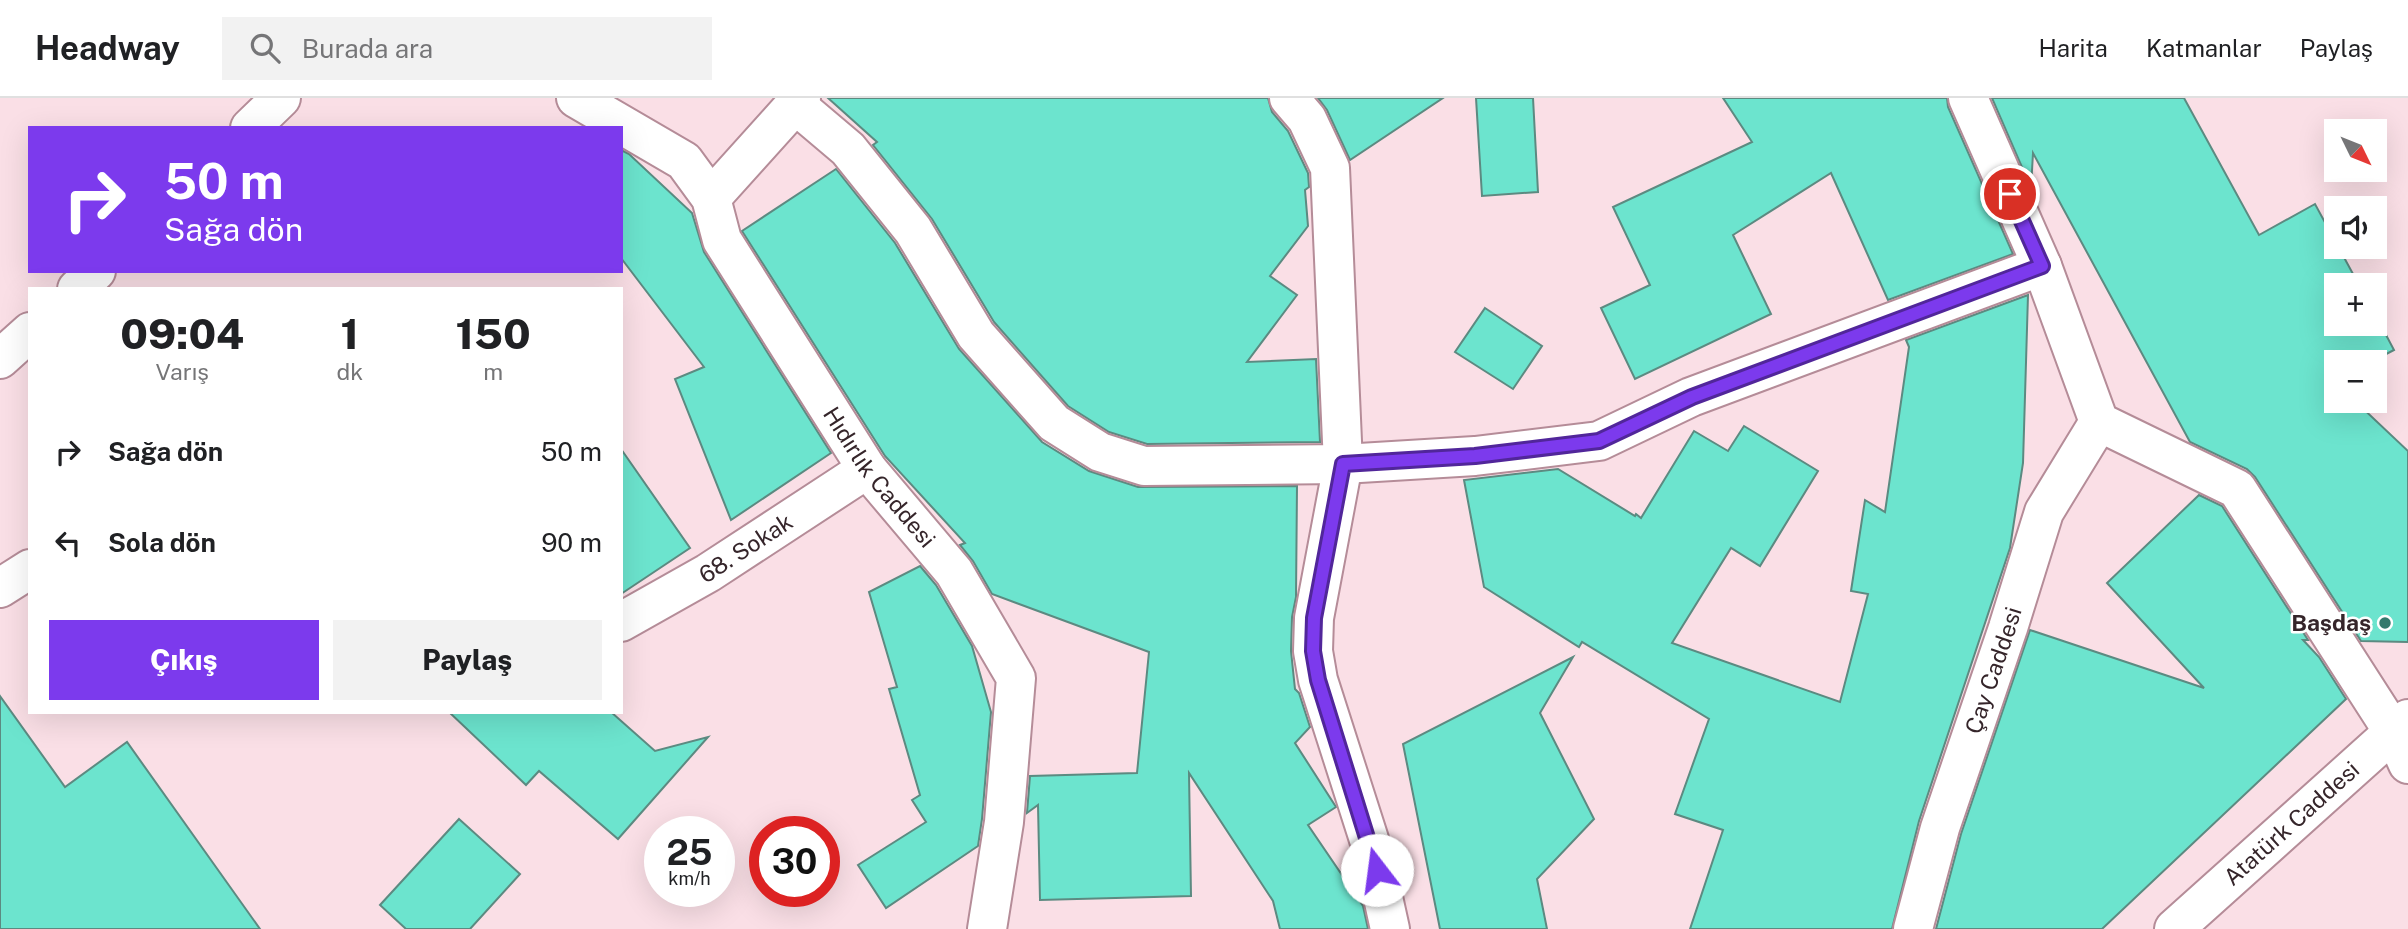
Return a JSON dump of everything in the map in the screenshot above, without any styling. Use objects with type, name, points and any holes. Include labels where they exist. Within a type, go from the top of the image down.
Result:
[{"type":"street","points":[[252,126],[281,98]]},
{"type":"street","name":"Hıdırlık Caddesi","points":[[576,98],[684,161],[711,198],[722,240],[867,469],[954,572],[1016,677],[1004,822],[987,929]]},
{"type":"street","points":[[1289,98],[1307,119],[1330,168],[1343,464],[1314,618],[1313,651],[1318,680],[1373,852],[1390,929]]},
{"type":"street","points":[[1968,98],[2042,266],[2099,422],[2237,489],[2403,739]]},
{"type":"street","points":[[711,198],[799,101],[848,149],[913,230],[976,335],[1054,423],[1100,452],[1144,466],[1343,464],[1475,456],[1599,441],[1692,397],[2042,266]]},
{"type":"street","points":[[79,287],[94,273]]},
{"type":"street","points":[[0,359],[28,334]]},
{"type":"street","name":"Çay Caddesi","points":[[1913,929],[1940,828],[2044,512],[2099,422]]},
{"type":"street","name":"68. Sokak","points":[[623,621],[708,573],[867,469]]},
{"type":"street","points":[[0,588],[28,570]]},
{"type":"street","name":"Atatürk Caddesi","points":[[2174,929],[2403,739]]},
{"type":"building","points":[[828,98],[1268,98],[1272,112],[1288,131],[1308,173],[1309,187],[1305,190],[1308,226],[1270,276],[1297,295],[1247,362],[1316,359],[1320,442],[1147,444],[1109,432],[1068,406],[994,322],[932,219],[873,145],[877,142]]},
{"type":"building","points":[[1318,98],[1443,98],[1350,160],[1327,110]]},
{"type":"building","points":[[1476,98],[1533,98],[1538,192],[1482,196]]},
{"type":"building","points":[[1723,98],[1947,98],[1948,107],[2013,254],[1888,300],[1831,173],[1733,235],[1771,314],[1635,379],[1601,308],[1650,285],[1613,207],[1752,142]]},
{"type":"building","points":[[1992,98],[2184,98],[2259,235],[2315,204],[2324,221],[2324,259],[2345,259],[2352,273],[2324,273],[2324,336],[2387,336],[2394,350],[2387,354],[2387,350],[2324,350],[2324,413],[2368,413],[2408,451],[2408,642],[2361,641],[2255,477],[2247,469],[2190,442],[2033,153],[2031,188]]},
{"type":"building","points":[[623,151],[692,213],[704,252],[831,453],[731,520],[675,379],[704,367],[623,261]]},
{"type":"building","points":[[836,169],[895,243],[959,349],[1042,442],[1089,471],[1138,487],[1297,486],[1296,597],[1292,617],[1291,651],[1295,689],[1299,693],[1310,727],[1295,743],[1336,807],[1308,825],[1363,906],[1368,929],[1280,929],[1273,901],[1189,773],[1191,896],[1040,900],[1038,805],[1027,813],[1030,776],[1137,773],[1149,652],[992,594],[973,561],[960,545],[965,543],[885,456],[742,231]]},
{"type":"building","points":[[2028,295],[2023,463],[2010,548],[1919,821],[1892,929],[1690,929],[1723,830],[1675,814],[1709,719],[1582,642],[1579,647],[1484,587],[1464,480],[1558,469],[1641,518],[1694,431],[1728,451],[1744,426],[1818,471],[1760,566],[1731,548],[1672,643],[1840,702],[1868,594],[1851,591],[1865,500],[1885,512],[1909,347],[1906,340]]},
{"type":"building","points":[[1485,308],[1542,346],[1513,389],[1455,352]]},
{"type":"building","points":[[623,452],[690,548],[623,593]]},
{"type":"building","points":[[2199,495],[2222,506],[2308,640],[2303,640],[2319,657],[2346,699],[2102,929],[1936,929],[1961,834],[2030,630],[2204,688],[2107,583]]},
{"type":"building","points":[[920,566],[936,585],[972,646],[991,712],[982,819],[978,846],[886,908],[858,865],[926,822],[912,800],[920,795],[889,689],[897,687],[869,592]]},
{"type":"building","points":[[1573,657],[1540,713],[1594,819],[1537,879],[1547,929],[1440,929],[1403,744]]},
{"type":"building","points":[[0,696],[65,787],[127,742],[260,929],[0,929]]},
{"type":"building","points":[[451,714],[613,714],[655,751],[708,737],[618,839],[539,771],[526,785]]},
{"type":"building","points":[[459,819],[520,874],[470,929],[406,929],[380,905]]},
{"type":"place","name":"Başdaş","points":[[2385,623]]},
{"type":"route","points":[[1377,870],[1318,680],[1313,651],[1314,618],[1343,464],[1475,456],[1599,441],[1692,397],[2042,266],[2010,194]]}]
